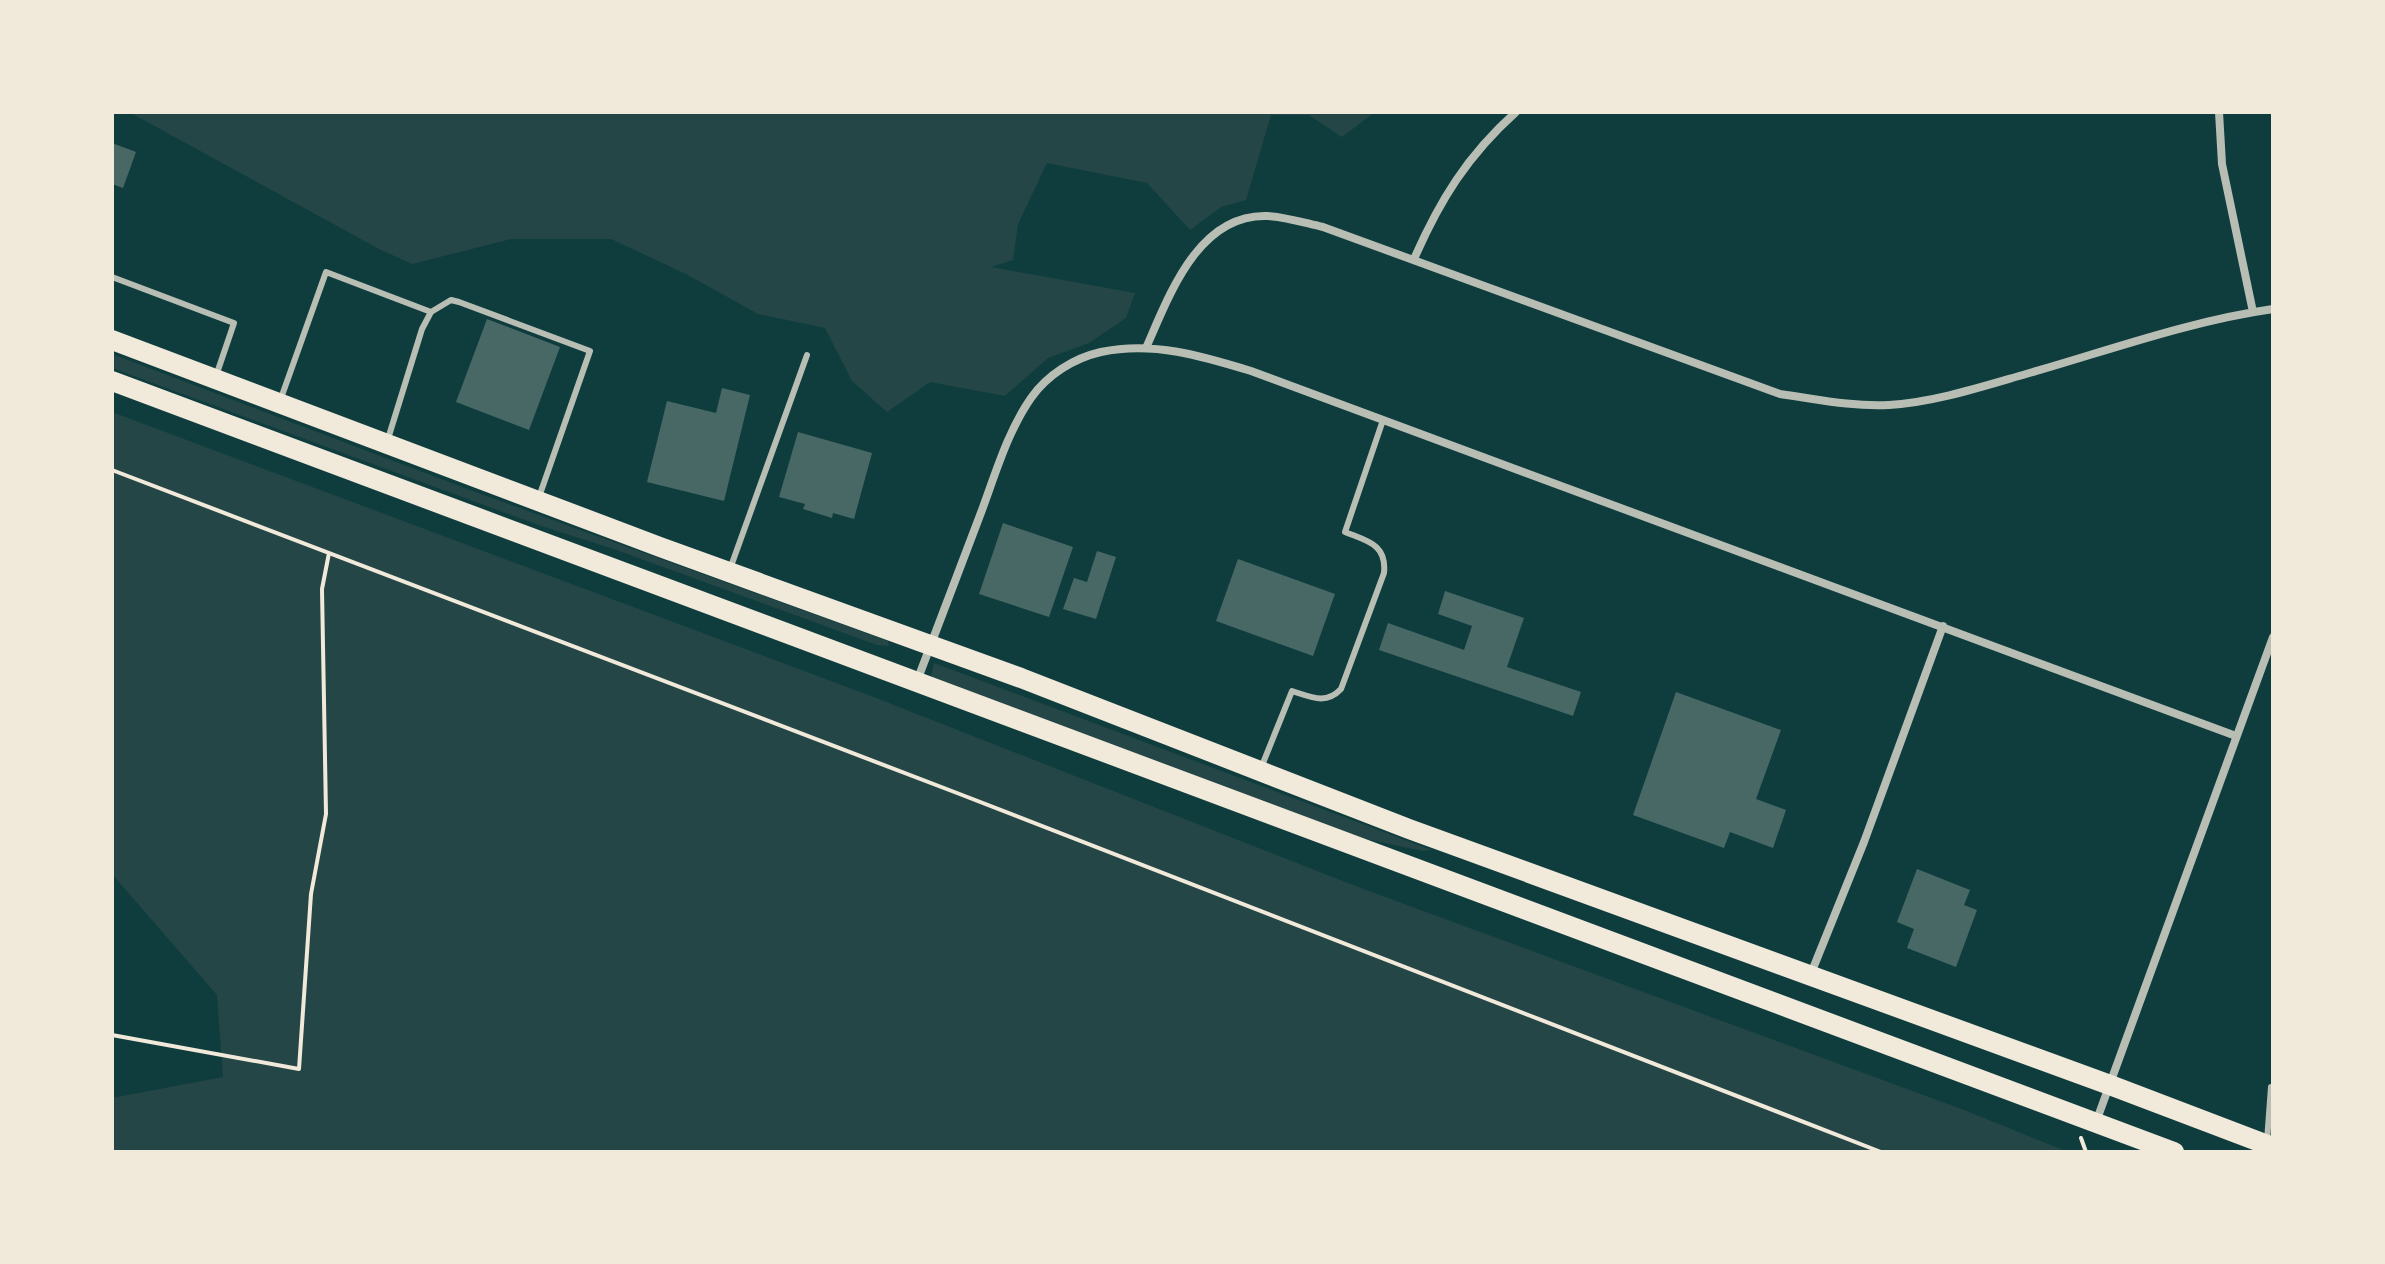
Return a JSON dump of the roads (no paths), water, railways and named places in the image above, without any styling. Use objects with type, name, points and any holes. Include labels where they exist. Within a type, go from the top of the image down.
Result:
[{"type":"main road","points":[[112,340],[537,501],[931,645],[1423,834],[2270,1146]]},
{"type":"main road","points":[[112,381],[2174,1152]]},
{"type":"street","points":[[1414,259],[1453,181],[1473,154],[1516,112]]},
{"type":"street","points":[[2219,112],[2222,164],[2253,312]]},
{"type":"street","points":[[1146,348],[1171,292],[1199,247],[1225,227],[1246,219],[1267,216],[1323,227],[1780,394],[1844,404],[1888,405],[1931,399],[2192,326],[2273,309]]},
{"type":"street","points":[[916,683],[998,467],[1032,398],[1046,381],[1064,367],[1100,352],[1146,348],[1187,352],[1251,371],[2236,736]]},
{"type":"street","points":[[1810,976],[1864,842],[1943,626]]},
{"type":"street","points":[[2096,1123],[2273,637]]},
{"type":"lane","points":[[279,403],[326,272],[431,312]]},
{"type":"lane","points":[[112,277],[234,323],[214,379]]},
{"type":"lane","points":[[386,444],[422,329],[431,312],[451,300],[590,351],[537,501]]},
{"type":"lane","points":[[729,572],[807,355]]},
{"type":"lane","points":[[1260,771],[1292,691],[1321,700],[1333,697],[1341,689],[1384,573],[1386,560],[1376,547],[1345,532],[1383,420]]},
{"type":"lane","points":[[2270,1146],[2271,1087]]}]
